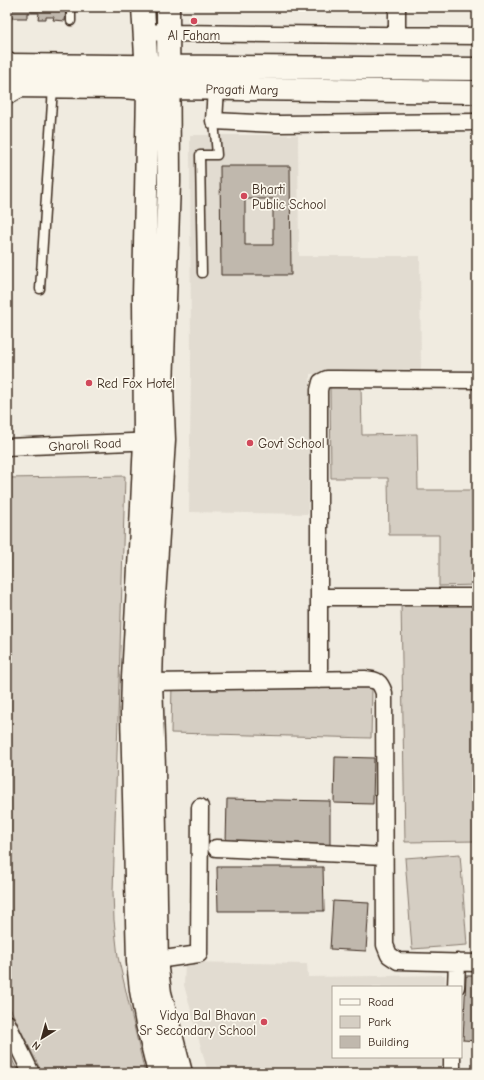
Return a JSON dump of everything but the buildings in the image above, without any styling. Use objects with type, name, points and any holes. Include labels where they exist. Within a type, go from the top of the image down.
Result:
[{"type":"street","points":[[143,7],[147,67],[158,88]]},
{"type":"street","points":[[168,7],[168,66],[158,88],[144,297],[154,441],[140,549],[142,680],[154,768],[157,960],[160,994],[181,1073]]},
{"type":"street","points":[[397,7],[397,36]]},
{"type":"street","points":[[144,32],[477,36]]},
{"type":"street","name":"Pragati Marg","points":[[7,65],[477,69]]},
{"type":"street","name":"Pragati Marg","points":[[7,86],[477,92]]},
{"type":"street","points":[[216,88],[214,120],[277,124],[477,122]]},
{"type":"street","points":[[319,680],[319,390],[321,382],[327,379],[477,380]]},
{"type":"street","name":"Gharoli Road","points":[[7,447],[154,441]]},
{"type":"street","points":[[319,597],[477,597]]},
{"type":"street","points":[[142,680],[376,680],[382,686],[384,693],[385,945],[389,955],[398,961],[477,963]]},
{"type":"street","points":[[142,680],[132,713],[138,962],[146,1024],[159,1073]]},
{"type":"street","points":[[157,960],[199,954],[200,807]]},
{"type":"street","points":[[216,848],[385,856]]},
{"type":"street","points":[[456,986],[457,962]]},
{"type":"street","points":[[7,1023],[31,1073]]},
{"type":"street","points":[[452,1058],[452,1073]]},
{"type":"lane","points":[[71,7],[71,21]]},
{"type":"lane","points":[[7,101],[44,86],[40,289]]},
{"type":"lane","points":[[202,273],[200,155],[217,155],[214,120]]},
{"type":"shaded area","name":"Bharti Public School","points":[[190,135],[298,135],[299,256],[420,256],[421,372],[310,374],[308,514],[189,512],[191,372]]},
{"type":"shaded area","name":"Vidya Bal Bhavan Sr Secondary School","points":[[185,962],[307,964],[308,977],[445,975],[445,986],[332,986],[332,1058],[441,1058],[441,1073],[208,1073],[184,985]]},
{"type":"green space","points":[[330,386],[361,386],[362,435],[417,434],[418,490],[472,490],[473,540],[477,540],[477,585],[439,586],[439,535],[389,535],[388,478],[331,478]]},
{"type":"green space","points":[[125,476],[113,892],[118,957],[145,1073],[42,1073],[7,1002],[7,478]]},
{"type":"green space","points":[[477,601],[477,841],[405,842],[401,602]]},
{"type":"green space","points":[[172,683],[372,688],[371,738],[171,733]]},
{"type":"green space","points":[[460,854],[467,945],[412,949],[405,858]]},
{"type":"green space","points":[[7,1050],[19,1073],[7,1073]]},
{"type":"place","name":"Al Faham","points":[[194,21]]},
{"type":"place","name":"Bharti Public School","points":[[244,196]]},
{"type":"place","name":"Red Fox Hotel","points":[[89,383]]},
{"type":"place","name":"Govt School","points":[[250,443]]},
{"type":"place","name":"Vidya Bal Bhavan Sr Secondary School","points":[[264,1022]]}]
